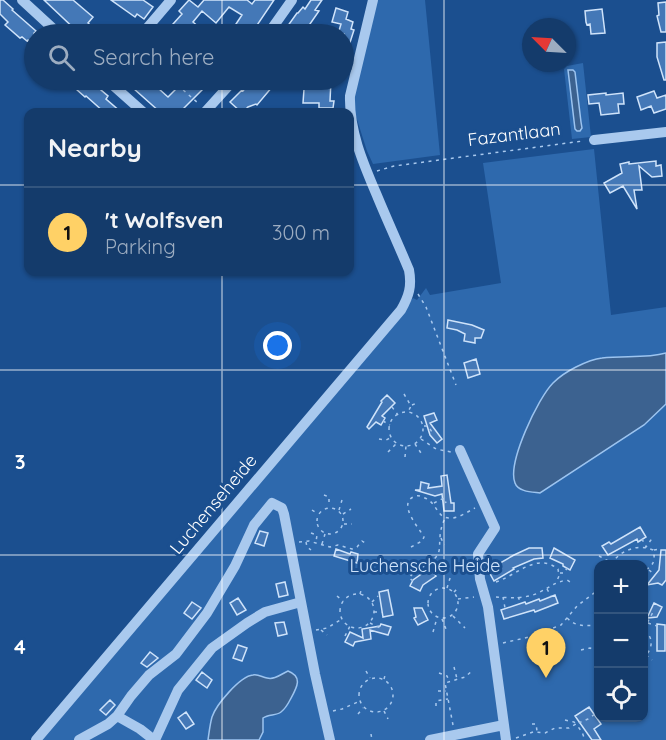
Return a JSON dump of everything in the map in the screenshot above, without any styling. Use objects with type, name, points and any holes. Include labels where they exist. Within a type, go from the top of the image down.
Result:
[{"type":"street","points":[[21,0],[48,24]]},
{"type":"street","points":[[275,24],[292,0]]},
{"type":"street","points":[[354,79],[373,0]]},
{"type":"street","points":[[150,24],[169,1]]},
{"type":"street","points":[[118,90],[138,108]]},
{"type":"street","points":[[210,108],[225,90]]},
{"type":"street","points":[[349,108],[351,90]]},
{"type":"street","points":[[594,140],[666,132]]},
{"type":"street","points":[[354,134],[409,270],[411,288]]},
{"type":"street","name":"Luchenseheide","points":[[36,740],[401,310],[411,288]]},
{"type":"street","points":[[460,450],[495,528],[478,554],[480,579],[488,607],[494,646],[506,739]]},
{"type":"street","points":[[80,740],[108,724],[117,716],[149,675],[176,654],[207,613],[235,566],[254,525],[272,504],[282,508],[330,740]]},
{"type":"street","points":[[117,716],[154,740],[178,690],[212,648],[265,612],[301,602]]},
{"type":"street","points":[[430,740],[504,725]]},
{"type":"path","points":[[184,90],[205,108]]},
{"type":"path","name":"Fazantlaan","points":[[368,173],[393,166],[594,140]]},
{"type":"path","points":[[411,288],[426,307],[456,385]]},
{"type":"path","points":[[404,394],[411,406]]},
{"type":"path","points":[[408,413],[411,406],[417,403]]},
{"type":"path","points":[[392,407],[398,415]]},
{"type":"path","points":[[408,413],[422,421],[423,431],[415,444],[406,446],[397,443],[392,437],[390,425],[398,415],[408,413]]},
{"type":"path","points":[[383,421],[390,425]]},
{"type":"path","points":[[423,425],[428,426],[432,432]]},
{"type":"path","points":[[379,439],[386,440],[392,437]]},
{"type":"path","points":[[420,438],[436,449],[446,452],[460,450]]},
{"type":"path","points":[[388,452],[397,443]]},
{"type":"path","points":[[415,444],[421,453]]},
{"type":"path","points":[[405,457],[406,446]]},
{"type":"path","points":[[324,495],[329,497],[329,507]]},
{"type":"path","points":[[409,495],[412,498]]},
{"type":"path","points":[[411,547],[422,541],[424,537],[408,511],[412,498],[421,496],[434,503],[441,515],[452,519],[484,503]]},
{"type":"path","points":[[434,503],[444,496],[446,503]]},
{"type":"path","points":[[339,510],[342,500]]},
{"type":"path","points":[[333,507],[339,510],[343,515],[344,524],[339,531],[330,534],[318,527],[318,514],[325,508],[333,507]]},
{"type":"path","points":[[343,515],[351,509]]},
{"type":"path","points":[[312,510],[318,514]]},
{"type":"path","points":[[413,581],[409,578],[412,574],[435,558],[439,552],[442,525],[446,518]]},
{"type":"path","points":[[452,519],[455,524]]},
{"type":"path","points":[[344,524],[352,524]]},
{"type":"path","points":[[311,532],[317,535],[316,542]]},
{"type":"path","points":[[322,545],[325,533]]},
{"type":"path","points":[[440,536],[444,545]]},
{"type":"path","points":[[646,547],[653,537]]},
{"type":"path","points":[[642,539],[646,547]]},
{"type":"path","points":[[354,553],[355,548],[362,541],[365,543]]},
{"type":"path","points":[[306,542],[307,548],[311,550]]},
{"type":"path","points":[[290,545],[316,542],[330,547],[355,548]]},
{"type":"path","points":[[340,550],[341,546]]},
{"type":"path","points":[[611,553],[616,559],[629,549],[646,547],[653,550],[660,549]]},
{"type":"path","points":[[653,550],[654,563],[648,569],[655,575]]},
{"type":"path","points":[[599,556],[606,560]]},
{"type":"path","points":[[497,581],[539,560],[558,569],[556,583]]},
{"type":"path","points":[[552,565],[554,560]]},
{"type":"path","points":[[654,561],[659,562]]},
{"type":"path","points":[[524,563],[526,567]]},
{"type":"path","points":[[425,565],[427,570]]},
{"type":"path","points":[[559,573],[564,573],[567,568]]},
{"type":"path","points":[[511,571],[513,575]]},
{"type":"path","points":[[447,589],[451,575]]},
{"type":"path","points":[[457,599],[518,597],[534,594],[556,583],[567,580],[570,582]]},
{"type":"path","points":[[359,595],[362,587]]},
{"type":"path","points":[[442,588],[453,593],[457,599],[457,609],[452,615],[442,618],[431,612],[428,601],[433,592],[442,588]]},
{"type":"path","points":[[453,593],[458,588]]},
{"type":"path","points":[[546,588],[551,596]]},
{"type":"path","points":[[351,591],[352,595]]},
{"type":"path","points":[[494,646],[561,625],[577,606],[594,593]]},
{"type":"path","points":[[534,594],[536,600]]},
{"type":"path","points":[[352,595],[359,595],[371,602],[372,618],[365,627],[350,627],[342,619],[340,609],[344,601],[352,595]]},
{"type":"path","points":[[337,596],[344,601]]},
{"type":"path","points":[[371,602],[378,596]]},
{"type":"path","points":[[503,597],[505,608]]},
{"type":"path","points":[[518,597],[521,603]]},
{"type":"path","points":[[423,602],[428,601]]},
{"type":"path","points":[[457,609],[461,610]]},
{"type":"path","points":[[373,611],[382,612]]},
{"type":"path","points":[[426,616],[431,612]]},
{"type":"path","points":[[648,620],[653,612]]},
{"type":"path","points":[[334,613],[341,615]]},
{"type":"path","points":[[452,615],[465,628]]},
{"type":"path","points":[[433,632],[437,617]]},
{"type":"path","points":[[442,618],[446,629]]},
{"type":"path","points":[[567,618],[572,623],[584,627],[594,626]]},
{"type":"path","points":[[307,632],[327,628],[342,619]]},
{"type":"path","points":[[369,622],[380,628]]},
{"type":"path","points":[[648,623],[657,626]]},
{"type":"path","points":[[345,636],[350,627]]},
{"type":"path","points":[[320,629],[327,635]]},
{"type":"path","points":[[548,630],[554,653]]},
{"type":"path","points":[[648,634],[651,646],[648,651]]},
{"type":"path","points":[[651,646],[657,646]]},
{"type":"path","points":[[581,650],[594,650]]},
{"type":"path","points":[[648,657],[652,660]]},
{"type":"path","points":[[454,667],[457,679]]},
{"type":"path","points":[[366,671],[370,679]]},
{"type":"path","points":[[455,735],[445,683],[465,677],[472,671]]},
{"type":"path","points":[[384,680],[386,672]]},
{"type":"path","points":[[439,673],[447,676],[449,682]]},
{"type":"path","points":[[376,678],[384,680],[392,688],[391,702],[384,710],[374,711],[364,706],[360,692],[365,682],[376,678]]},
{"type":"path","points":[[359,684],[362,687]]},
{"type":"path","points":[[392,688],[397,688]]},
{"type":"path","points":[[438,690],[446,691]]},
{"type":"path","points":[[436,706],[436,701],[448,699]]},
{"type":"path","points":[[324,712],[361,701]]},
{"type":"path","points":[[344,702],[348,706]]},
{"type":"path","points":[[391,702],[396,704]]},
{"type":"path","points":[[358,714],[364,706]]},
{"type":"path","points":[[384,710],[388,719]]},
{"type":"path","points":[[506,739],[533,732],[546,733],[555,729],[569,728],[594,715]]},
{"type":"path","points":[[565,720],[574,722],[585,740]]},
{"type":"path","points":[[532,724],[536,724],[537,732]]},
{"type":"path","points":[[371,734],[372,740]]},
{"type":"green space","points":[[377,0],[425,0],[440,155],[373,164],[367,151],[354,110],[355,92]]},
{"type":"green space","points":[[583,63],[591,137],[572,139],[564,72],[569,72],[575,129],[580,131],[575,72],[576,64]]},
{"type":"green space","name":"Luchensche Heide","points":[[594,149],[611,315],[666,307],[666,740],[39,740],[413,298],[417,300],[426,288],[430,295],[501,283],[483,163]]},
{"type":"shaded area","points":[[568,72],[575,72],[582,128],[580,131],[575,129]]},
{"type":"shaded area","points":[[666,353],[666,404],[644,425],[540,493],[526,491],[517,486],[514,474],[515,461],[525,431],[540,402],[556,380],[595,359]]},
{"type":"shaded area","points":[[288,671],[296,677],[296,688],[283,711],[263,718],[263,732],[259,740],[208,740],[214,712],[235,686],[253,675],[273,678]]},
{"type":"building","points":[[0,0],[3,0],[28,24],[24,24],[24,39],[20,38],[5,25],[8,22],[0,14]]},
{"type":"building","points":[[44,0],[73,0],[93,17],[89,24],[69,24]]},
{"type":"building","points":[[111,0],[143,0],[153,7],[144,19],[137,14],[135,17]]},
{"type":"building","points":[[189,0],[198,7],[204,0],[247,0],[252,4],[255,0],[274,0],[258,24],[236,24],[242,15],[229,7],[216,23],[202,11],[193,22],[195,24],[173,24],[182,14],[179,11]]},
{"type":"building","points":[[311,0],[322,0],[315,10],[319,11],[310,24],[289,24],[303,7],[305,9]]},
{"type":"building","points":[[666,2],[666,32],[661,32],[657,16],[659,15],[658,3]]},
{"type":"building","points":[[336,8],[348,12],[346,19],[353,22],[352,24],[341,24],[332,22]]},
{"type":"building","points":[[602,9],[605,33],[591,34],[590,24],[587,25],[586,22],[585,11]]},
{"type":"building","points":[[666,42],[666,80],[664,80],[657,57],[657,43]]},
{"type":"building","points":[[77,90],[101,90],[108,96],[106,99],[116,108],[100,108]]},
{"type":"building","points":[[135,90],[160,90],[168,97],[175,90],[202,90],[184,108],[156,108]]},
{"type":"building","points":[[270,90],[257,105],[237,108],[230,102],[243,91]]},
{"type":"building","points":[[304,90],[331,90],[330,101],[334,101],[333,108],[319,108],[319,103],[303,103]]},
{"type":"building","points":[[654,91],[657,98],[666,95],[666,109],[654,113],[651,106],[641,110],[637,97]]},
{"type":"building","points":[[606,93],[606,95],[623,93],[624,104],[618,104],[619,113],[601,115],[599,103],[589,104],[588,95]]},
{"type":"building","points":[[656,161],[656,166],[661,165],[662,176],[652,177],[639,166],[642,190],[634,190],[637,209],[623,186],[610,193],[604,183],[622,173],[620,164]]},
{"type":"building","points":[[448,320],[484,330],[481,338],[475,338],[475,343],[464,341],[465,334],[447,328]]},
{"type":"building","points":[[476,359],[480,374],[468,378],[464,363]]},
{"type":"building","points":[[387,395],[395,403],[382,416],[385,418],[381,425],[376,422],[369,429],[367,427],[381,401]]},
{"type":"building","points":[[434,413],[437,420],[430,423],[442,439],[437,443],[430,435],[424,416]]},
{"type":"building","points":[[447,475],[454,511],[444,511],[442,494],[435,496],[415,490],[420,490],[421,482],[429,484],[428,488],[442,486],[441,476]]},
{"type":"building","points":[[640,527],[646,537],[638,542],[637,539],[608,555],[602,546],[609,542],[611,544]]},
{"type":"building","points":[[260,531],[268,533],[264,546],[255,543]]},
{"type":"building","points":[[529,548],[542,548],[543,558],[534,559],[513,568],[494,581],[488,570]]},
{"type":"building","points":[[554,548],[575,560],[570,570],[550,558]]},
{"type":"building","points":[[336,549],[358,554],[357,563],[334,556]]},
{"type":"building","points":[[661,550],[666,550],[666,580],[662,585],[658,583],[648,585],[659,570]]},
{"type":"building","points":[[430,568],[436,576],[423,585],[420,591],[410,586],[413,580]]},
{"type":"building","points":[[285,582],[288,595],[279,597],[276,584]]},
{"type":"building","points":[[388,590],[393,615],[383,617],[379,592]]},
{"type":"building","points":[[555,595],[558,603],[535,612],[534,610],[504,619],[501,610]]},
{"type":"building","points":[[238,598],[246,610],[237,615],[230,603]]},
{"type":"building","points":[[192,602],[201,608],[192,619],[184,613]]},
{"type":"building","points":[[654,603],[662,607],[657,617],[648,618]]},
{"type":"building","points":[[414,608],[422,608],[428,620],[418,625],[414,618],[416,617]]},
{"type":"building","points":[[284,622],[287,634],[278,636],[275,623]]},
{"type":"building","points":[[381,624],[391,627],[388,635],[370,630],[371,639],[355,642],[353,646],[345,642],[350,632],[363,638],[362,629]]},
{"type":"building","points":[[657,624],[665,625],[665,651],[657,651]]},
{"type":"building","points":[[238,645],[247,648],[242,661],[233,658]]},
{"type":"building","points":[[150,652],[158,658],[147,667],[141,663]]},
{"type":"building","points":[[202,672],[212,680],[207,688],[196,680]]},
{"type":"building","points":[[110,700],[115,705],[106,715],[100,710]]},
{"type":"building","points":[[589,707],[594,714],[594,722],[601,724],[594,729],[601,740],[592,740],[575,716]]},
{"type":"building","points":[[186,712],[194,724],[186,729],[178,718]]},
{"type":"place","name":"'t Wolfsven","points":[[546,678]]}]
